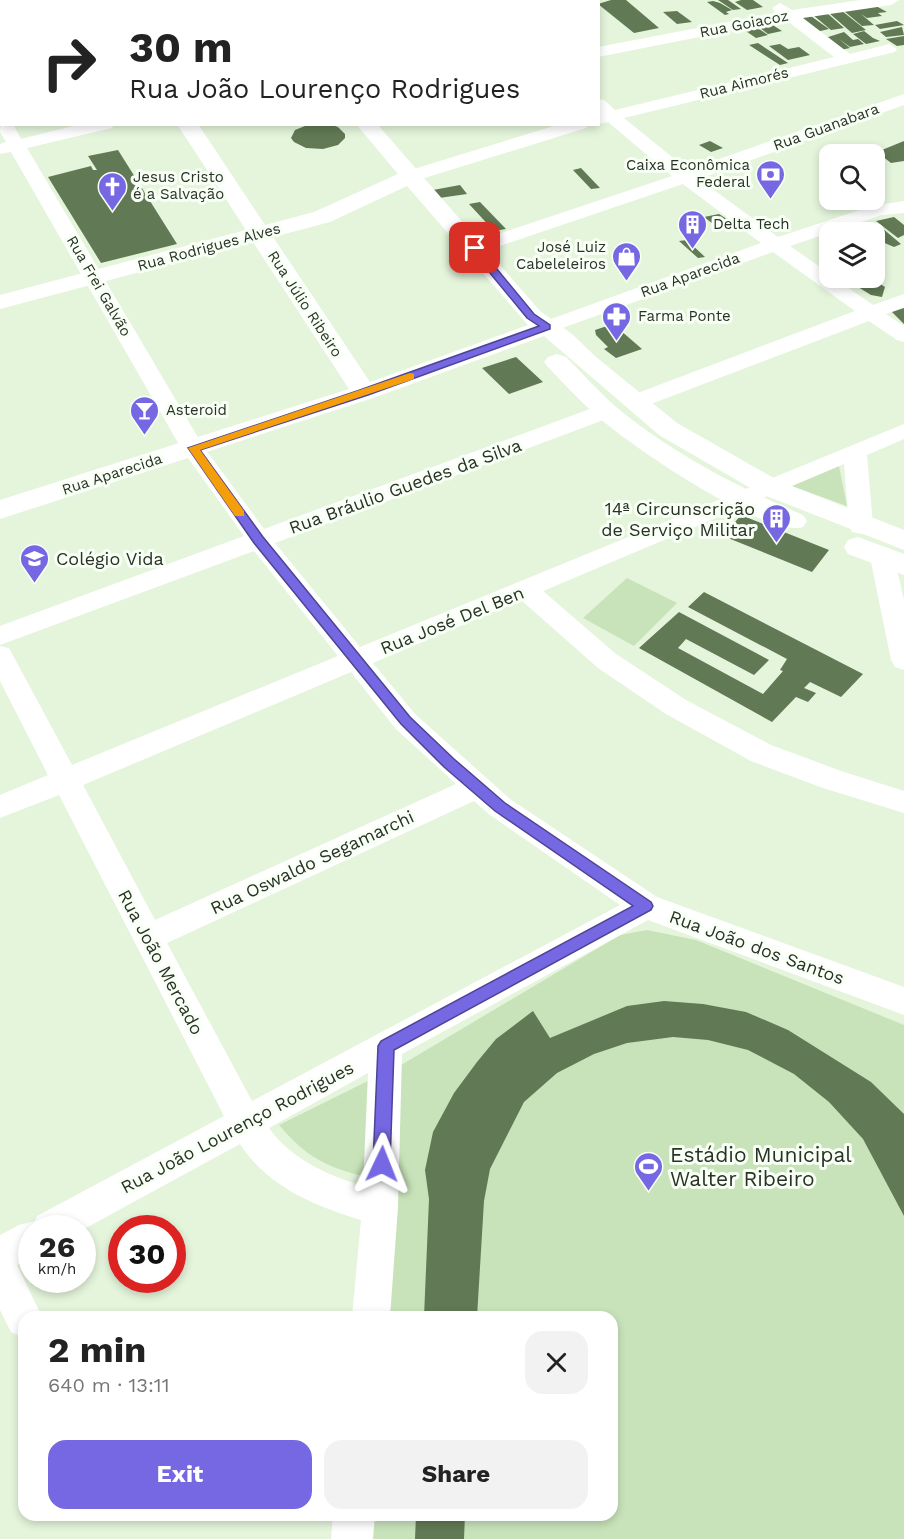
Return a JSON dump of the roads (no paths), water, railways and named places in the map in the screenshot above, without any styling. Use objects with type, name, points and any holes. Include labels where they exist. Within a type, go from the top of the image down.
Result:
[{"type":"main road","name":"Rua Júlio Ribeiro","points":[[188,126],[364,393]]},
{"type":"main road","points":[[368,126],[475,248],[531,316],[563,339],[634,402],[668,429],[769,487],[861,526],[897,554]]},
{"type":"main road","name":"Rua Rodrigues Alves","points":[[0,302],[322,217],[411,176]]},
{"type":"main road","name":"Rua Aparecida","points":[[0,510],[364,393],[546,327]]},
{"type":"main road","points":[[514,340],[538,346],[606,411],[644,440],[740,499],[897,554]]},
{"type":"street","points":[[770,0],[845,58]]},
{"type":"street","points":[[891,0],[904,10]]},
{"type":"street","name":"Rua Goiacoz","points":[[600,52],[789,15],[891,0]]},
{"type":"street","name":"Rua Aimorés","points":[[603,113],[889,49]]},
{"type":"street","name":"Rua Guanabara","points":[[475,248],[684,178],[904,99]]},
{"type":"street","points":[[603,113],[684,178],[774,245],[904,336]]},
{"type":"street","name":"Rua Frei Galvão","points":[[4,126],[8,147],[93,277],[193,448]]},
{"type":"street","points":[[8,147],[97,126]]},
{"type":"street","points":[[411,176],[574,126]]},
{"type":"street","name":"Rua Aparecida","points":[[546,327],[774,245],[879,210],[904,207]]},
{"type":"street","points":[[634,402],[904,300]]},
{"type":"street","name":"Rua Bráulio Guedes da Silva","points":[[0,636],[606,411]]},
{"type":"street","name":"Rua José Del Ben","points":[[0,807],[904,431]]},
{"type":"street","name":"Rua João dos Santos","points":[[193,448],[259,540],[405,721],[476,787],[526,825],[646,906],[904,1001]]},
{"type":"street","points":[[855,451],[861,526]]},
{"type":"street","points":[[897,554],[904,660]]},
{"type":"street","points":[[526,590],[607,661],[676,707],[761,753],[833,780],[904,802]]},
{"type":"street","name":"Rua João Mercado","points":[[0,655],[245,1122],[267,1153],[306,1182],[349,1200],[380,1207]]},
{"type":"street","name":"Rua Oswaldo Segamarchi","points":[[148,937],[476,787]]},
{"type":"street","name":"Rua João Lourenço Rodrigues","points":[[74,1215],[646,906]]},
{"type":"street","points":[[371,1311],[380,1207],[386,1046]]},
{"type":"street","points":[[0,1255],[18,1245]]},
{"type":"street","points":[[0,1270],[20,1311]]},
{"type":"street","points":[[352,1539],[354,1521]]},
{"type":"place","name":"Caixa Econômica Federal","points":[[771,200]]},
{"type":"place","name":"Jesus Cristo é a Salvação","points":[[112,212]]},
{"type":"place","name":"Delta Tech","points":[[692,250]]},
{"type":"place","name":"José Luiz Cabeleleiros","points":[[627,282]]},
{"type":"place","name":"Farma Ponte","points":[[617,342]]},
{"type":"place","name":"Asteroid","points":[[145,436]]},
{"type":"place","name":"14ª Circunscrição de Serviço Militar","points":[[776,544]]},
{"type":"place","name":"Colégio Vida","points":[[35,584]]},
{"type":"place","name":"Estádio Municipal Walter Ribeiro","points":[[649,1192]]}]
